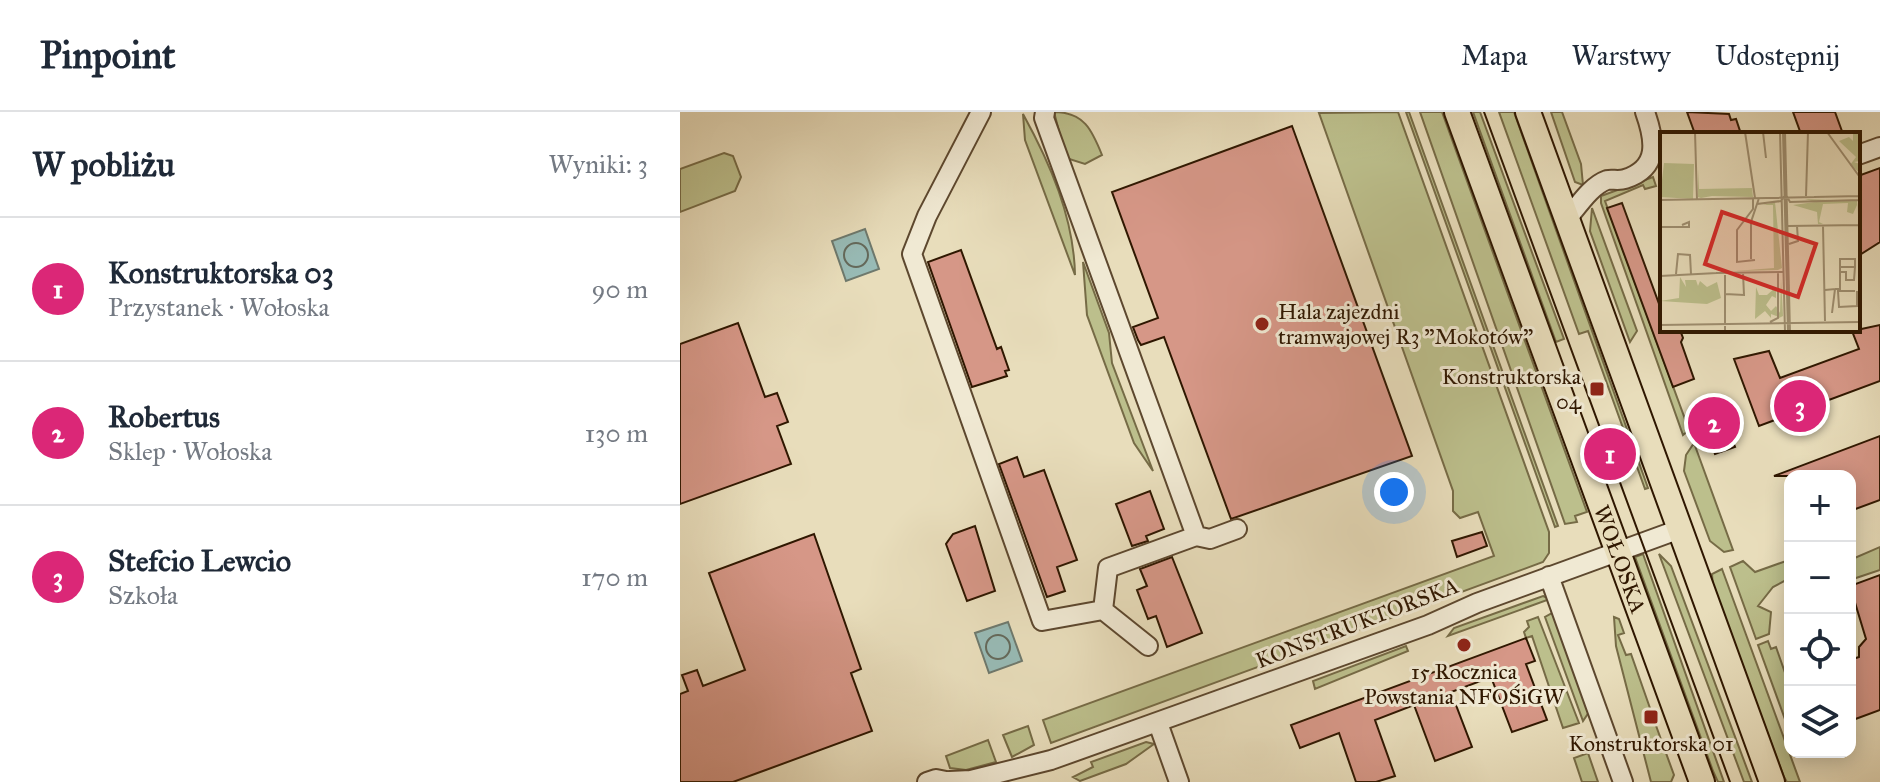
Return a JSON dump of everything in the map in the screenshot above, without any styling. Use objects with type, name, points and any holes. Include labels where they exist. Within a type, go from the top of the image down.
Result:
[{"type":"main road","name":"WOŁOSKA","points":[[1457,112],[1702,782]]},
{"type":"main road","points":[[1528,112],[1772,782]]},
{"type":"street","points":[[981,112],[927,216],[912,254],[914,265],[1042,621],[1103,610],[1148,646]]},
{"type":"street","points":[[1045,112],[1044,118],[1196,536]]},
{"type":"street","points":[[1566,220],[1594,189],[1607,180],[1622,181],[1639,174],[1647,166],[1654,143],[1645,112]]},
{"type":"street","points":[[1860,154],[1880,147]]},
{"type":"street","points":[[1103,610],[1108,568],[1196,536],[1210,539],[1237,529]]},
{"type":"street","name":"KONSTRUKTORSKA","points":[[927,782],[936,779],[950,782],[971,780],[1051,760],[1437,622],[1549,576],[1680,529]]},
{"type":"street","points":[[1549,576],[1623,782]]},
{"type":"street","points":[[1158,723],[1179,782]]},
{"type":"street","name":"KONSTRUKTORSKA","points":[[1008,782],[1051,760]]},
{"type":"green space","points":[[1054,112],[1073,115],[1086,124],[1102,155],[1085,164],[1066,158]]},
{"type":"green space","points":[[1398,112],[1549,532],[1549,553],[1543,562],[1051,743],[1043,720],[1494,556],[1478,512],[1460,518],[1453,511],[1453,491],[1319,113]]},
{"type":"green space","points":[[1406,112],[1409,112],[1558,526],[1555,527]]},
{"type":"green space","points":[[1420,112],[1442,112],[1587,512],[1575,516],[1577,522],[1565,524]]},
{"type":"green space","points":[[1473,112],[1480,112],[1564,339],[1556,342]]},
{"type":"green space","points":[[1499,112],[1514,112],[1648,488],[1645,489],[1588,331],[1579,334]]},
{"type":"green space","points":[[1551,112],[1562,112],[1581,164],[1583,185],[1575,182]]},
{"type":"green space","points":[[1023,114],[1059,192],[1070,233],[1075,275],[1025,140]]},
{"type":"green space","points":[[724,153],[733,156],[741,177],[735,191],[680,212],[680,169]]},
{"type":"green space","points":[[1653,177],[1656,186],[1645,189],[1643,185],[1605,201],[1689,430],[1683,435],[1601,203],[1601,196]]},
{"type":"green space","points":[[1592,208],[1637,331],[1630,342],[1590,231]]},
{"type":"green space","points":[[1083,262],[1109,333],[1112,363],[1153,471],[1134,443],[1087,315]]},
{"type":"green space","points":[[1694,443],[1733,550],[1724,552],[1710,541],[1684,471],[1686,455]]},
{"type":"green space","points":[[1880,547],[1880,570],[1856,578],[1856,557]]},
{"type":"green space","points":[[1643,554],[1724,782],[1718,782],[1713,771],[1635,557]]},
{"type":"green space","points":[[1659,554],[1671,566],[1752,782],[1744,782]]},
{"type":"green space","points":[[1743,561],[1755,572],[1784,562],[1784,581],[1773,587],[1758,606],[1771,612],[1769,634],[1756,639],[1730,567]]},
{"type":"green space","points":[[1722,569],[1784,738],[1784,758],[1791,758],[1800,782],[1787,782],[1784,777],[1713,587],[1712,574]]},
{"type":"green space","points":[[1543,596],[1550,599],[1448,636],[1454,628]]},
{"type":"green space","points":[[1554,612],[1589,712],[1583,721],[1545,617]]},
{"type":"green space","points":[[1538,617],[1579,723],[1563,728],[1532,636],[1526,638],[1524,632],[1529,627],[1527,621]]},
{"type":"green space","points":[[1614,617],[1619,619],[1624,633],[1618,635],[1626,655],[1631,654],[1651,711],[1648,713],[1651,723],[1655,723],[1674,775],[1671,782],[1651,782],[1616,646]]},
{"type":"green space","points":[[1768,641],[1771,649],[1776,647],[1784,670],[1784,716],[1758,645]]},
{"type":"green space","points":[[1406,646],[1408,651],[1315,689],[1313,681]]},
{"type":"green space","points":[[1028,726],[1034,745],[1012,757],[1003,735]]},
{"type":"green space","points":[[988,740],[996,762],[966,770],[950,768],[946,756]]},
{"type":"green space","points":[[1146,742],[1154,744],[1126,764],[1080,781],[1073,777],[1093,767],[1091,762]]},
{"type":"green space","points":[[1588,753],[1598,782],[1582,782],[1574,758]]},
{"type":"water","points":[[865,229],[879,269],[846,281],[832,241]]},
{"type":"water","points":[[1008,622],[1022,661],[989,673],[975,633]]},
{"type":"building","points":[[1687,112],[1729,114],[1731,120],[1736,119],[1740,132],[1694,132]]},
{"type":"building","points":[[1793,112],[1835,112],[1842,132],[1800,132]]},
{"type":"building","name":"Hala zajezdni tramwajowej R3 \"Mokotów\"","points":[[1292,126],[1412,456],[1231,519],[1164,337],[1141,345],[1133,327],[1158,318],[1112,192]]},
{"type":"building","points":[[1880,168],[1880,242],[1860,255],[1860,175]]},
{"type":"building","points":[[1622,203],[1660,307],[1660,332],[1681,332],[1681,342],[1694,379],[1673,387],[1607,208]]},
{"type":"building","points":[[961,250],[997,349],[1001,347],[1009,370],[1005,371],[1007,376],[972,387],[928,262]]},
{"type":"building","points":[[738,323],[765,397],[777,393],[788,422],[777,426],[791,464],[680,504],[680,344]]},
{"type":"building","points":[[1880,325],[1880,381],[1759,426],[1734,359],[1769,351],[1780,378],[1859,349],[1852,332],[1860,332],[1860,329]]},
{"type":"building","points":[[1722,413],[1735,447],[1715,454],[1703,420]]},
{"type":"building","points":[[1880,436],[1880,500],[1856,509],[1856,470],[1790,470]]},
{"type":"building","points":[[1017,457],[1024,477],[1044,470],[1077,560],[1057,567],[1065,591],[1047,597],[999,464]]},
{"type":"building","points":[[1150,491],[1164,529],[1146,536],[1148,541],[1132,546],[1116,504]]},
{"type":"building","points":[[975,526],[995,591],[967,601],[946,544],[953,534]]},
{"type":"building","points":[[1482,532],[1487,546],[1457,557],[1452,541]]},
{"type":"building","points":[[814,534],[861,669],[851,673],[872,731],[733,782],[680,782],[680,694],[688,691],[682,675],[697,670],[703,686],[745,670],[709,573]]},
{"type":"building","points":[[1172,557],[1202,633],[1167,647],[1156,616],[1148,619],[1137,590],[1147,586],[1140,569]]},
{"type":"building","points":[[1880,575],[1880,710],[1856,719],[1856,658],[1859,657],[1859,647],[1866,639],[1856,606],[1856,584]]},
{"type":"building","points":[[1526,638],[1535,661],[1526,664],[1547,720],[1512,732],[1491,677],[1451,692],[1472,747],[1435,761],[1414,705],[1375,720],[1395,776],[1376,782],[1356,782],[1339,733],[1300,748],[1291,725]]},
{"type":"tram line","points":[[1484,112],[1730,782]]},
{"type":"place","name":"Hala zajezdni tramwajowej R3 \"Mokotów\"","points":[[1262,324]]},
{"type":"place","name":"Konstruktorska 04","points":[[1597,389]]},
{"type":"place","name":"Stefcio Lewcio","points":[[1800,406]]},
{"type":"place","name":"Robertus","points":[[1714,423]]},
{"type":"place","name":"Konstruktorska 03","points":[[1610,454]]},
{"type":"place","name":"15 Rocznica Powstania NFOŚiGW","points":[[1464,645]]},
{"type":"place","name":"Konstruktorska 01","points":[[1651,717]]}]
